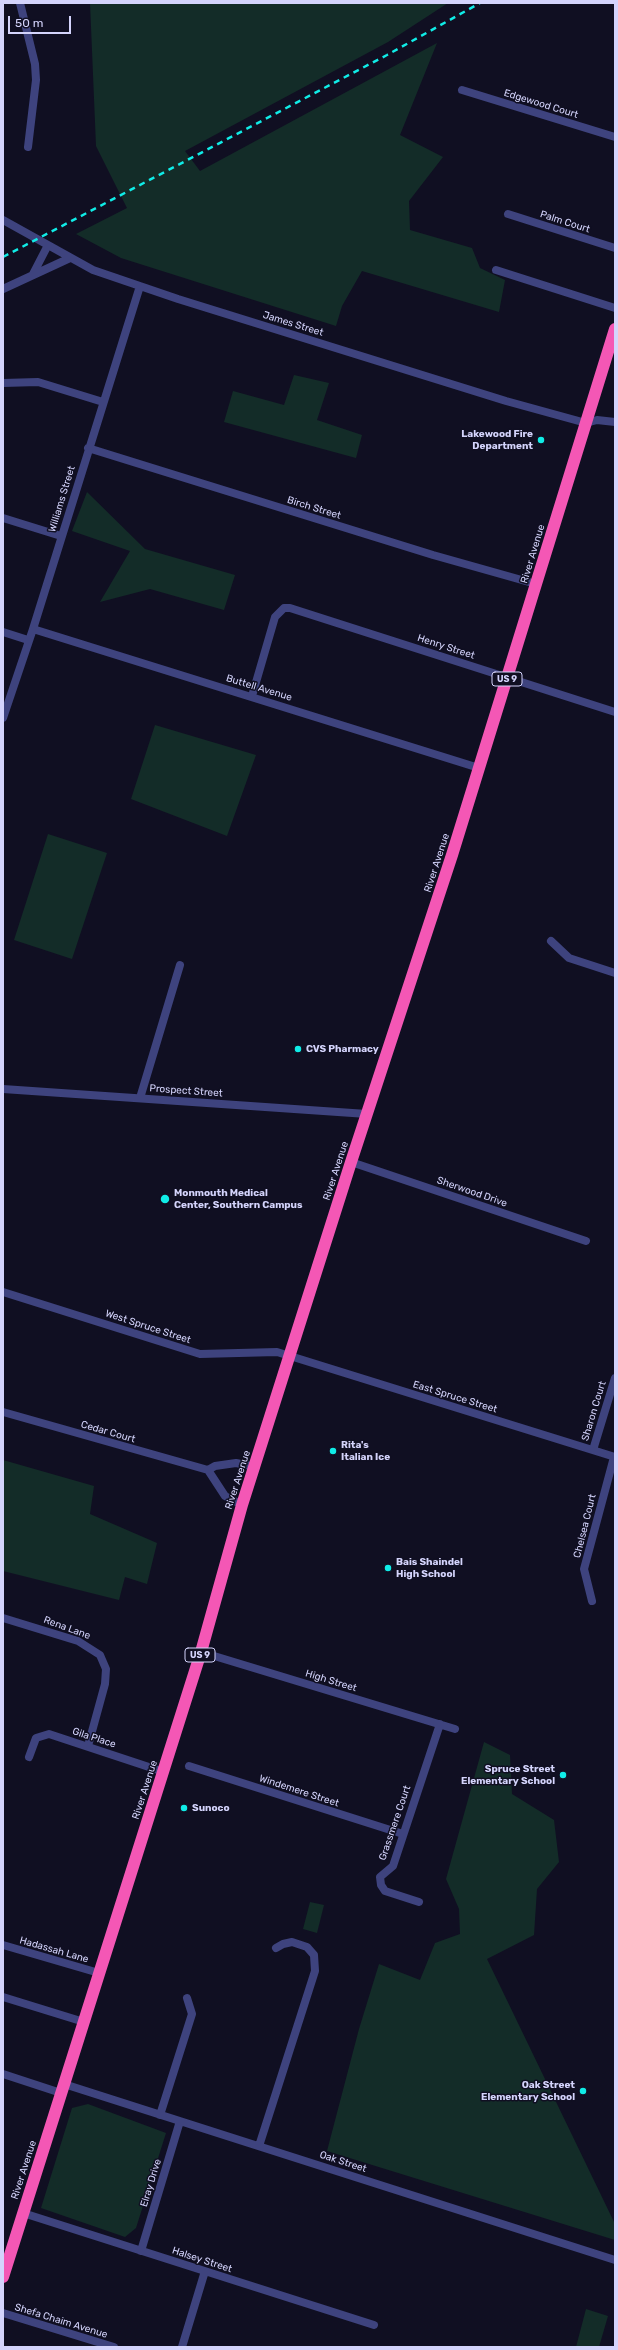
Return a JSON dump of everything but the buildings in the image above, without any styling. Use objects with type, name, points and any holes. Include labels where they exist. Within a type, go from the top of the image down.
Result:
[{"type":"highway","name":"River Avenue","points":[[3,2277],[5,2260],[23,2214],[164,1772],[201,1652],[242,1504],[256,1467],[351,1162],[479,768],[615,329]]},
{"type":"street","points":[[20,3],[35,64],[36,80],[28,147]]},
{"type":"street","name":"Edgewood Court","points":[[462,90],[615,137]]},
{"type":"street","name":"Palm Court","points":[[508,214],[615,248]]},
{"type":"street","name":"James Street","points":[[3,220],[93,270],[506,401],[586,423]]},
{"type":"street","points":[[33,274],[48,245]]},
{"type":"street","points":[[3,289],[70,258]]},
{"type":"street","points":[[496,270],[615,308]]},
{"type":"street","name":"Williams Street","points":[[3,718],[28,640],[33,629],[88,448],[140,286]]},
{"type":"street","points":[[3,383],[15,381],[38,382],[103,402]]},
{"type":"street","points":[[586,423],[597,420],[615,422]]},
{"type":"street","name":"Birch Street","points":[[88,448],[418,550],[536,584]]},
{"type":"street","points":[[3,518],[61,536]]},
{"type":"street","name":"Henry Street","points":[[252,696],[275,617],[284,608],[290,608],[615,712]]},
{"type":"street","name":"Buttell Avenue","points":[[33,629],[479,768]]},
{"type":"street","points":[[3,632],[28,640]]},
{"type":"street","points":[[551,941],[569,958],[615,973]]},
{"type":"street","points":[[140,1098],[180,965]]},
{"type":"street","name":"Prospect Street","points":[[3,1089],[367,1114]]},
{"type":"street","name":"Sherwood Drive","points":[[351,1162],[586,1241]]},
{"type":"street","name":"West Spruce Street","points":[[3,1292],[200,1354],[270,1352],[290,1356]]},
{"type":"street","name":"East Spruce Street","points":[[290,1356],[614,1457]]},
{"type":"street","name":"Sharon Court","points":[[593,1450],[615,1378]]},
{"type":"street","name":"Cedar Court","points":[[3,1412],[208,1470]]},
{"type":"street","name":"Chelsea Court","points":[[592,1601],[584,1569],[614,1457]]},
{"type":"street","points":[[242,1504],[225,1496],[208,1470],[215,1466],[236,1463],[256,1467]]},
{"type":"street","name":"Rena Lane","points":[[3,1618],[78,1641],[100,1655],[106,1669],[105,1684],[88,1746]]},
{"type":"street","name":"High Street","points":[[201,1652],[455,1729]]},
{"type":"street","name":"Grassmere Court","points":[[419,1902],[386,1891],[381,1885],[380,1877],[393,1866],[440,1724]]},
{"type":"street","name":"Gila Place","points":[[29,1757],[36,1738],[49,1734],[164,1772]]},
{"type":"street","name":"Windemere Street","points":[[189,1766],[403,1834]]},
{"type":"street","points":[[259,2146],[315,1971],[314,1955],[307,1947],[292,1942],[283,1944],[276,1948]]},
{"type":"street","name":"Hadassah Lane","points":[[3,1945],[99,1973]]},
{"type":"street","points":[[3,1997],[84,2022]]},
{"type":"street","points":[[160,2115],[192,2014],[187,1998]]},
{"type":"street","points":[[3,2074],[63,2088]]},
{"type":"street","name":"Oak Street","points":[[63,2088],[180,2121],[615,2260]]},
{"type":"street","name":"Elray Drive","points":[[141,2251],[180,2121]]},
{"type":"street","name":"Halsey Street","points":[[23,2214],[374,2325]]},
{"type":"street","points":[[182,2347],[204,2271]]},
{"type":"street","name":"Shefa Chaim Avenue","points":[[3,2313],[114,2347]]},
{"type":"green space","points":[[90,3],[448,3],[388,42],[185,151],[200,171],[437,43],[400,135],[443,157],[409,201],[410,230],[472,248],[480,268],[505,280],[499,312],[362,271],[342,306],[336,326],[121,258],[76,234],[127,208],[96,146]]},
{"type":"green space","points":[[294,375],[329,383],[317,420],[362,435],[356,458],[224,422],[233,391],[284,405]]},
{"type":"green space","points":[[87,492],[145,549],[235,575],[224,610],[150,589],[100,602],[130,551],[72,531]]},
{"type":"green space","points":[[155,725],[256,755],[227,836],[131,799]]},
{"type":"green space","points":[[48,834],[107,853],[72,959],[14,940]]},
{"type":"green space","points":[[3,1460],[94,1486],[90,1514],[157,1543],[147,1584],[125,1577],[119,1600],[3,1571]]},
{"type":"green space","points":[[484,1742],[510,1755],[512,1794],[554,1820],[559,1862],[537,1889],[534,1935],[487,1959],[615,2224],[615,2240],[327,2151],[359,2029],[379,1964],[420,1980],[435,1943],[460,1934],[459,1909],[446,1879]]},
{"type":"green space","points":[[310,1902],[324,1905],[317,1933],[303,1929]]},
{"type":"green space","points":[[88,2104],[166,2133],[136,2228],[125,2237],[41,2208],[72,2108]]},
{"type":"green space","points":[[586,2309],[608,2316],[599,2347],[576,2347]]},
{"type":"railway","points":[[3,257],[387,55],[480,3]]},
{"type":"place","name":"Lakewood Fire Department","points":[[541,440]]},
{"type":"place","name":"CVS Pharmacy","points":[[298,1049]]},
{"type":"place","name":"Monmouth Medical Center, Southern Campus","points":[[165,1199]]},
{"type":"place","name":"Rita's Italian Ice","points":[[333,1451]]},
{"type":"place","name":"Bais Shaindel High School","points":[[388,1568]]},
{"type":"place","name":"Spruce Street Elementary School","points":[[563,1775]]},
{"type":"place","name":"Sunoco","points":[[184,1808]]},
{"type":"place","name":"Oak Street Elementary School","points":[[583,2091]]}]
